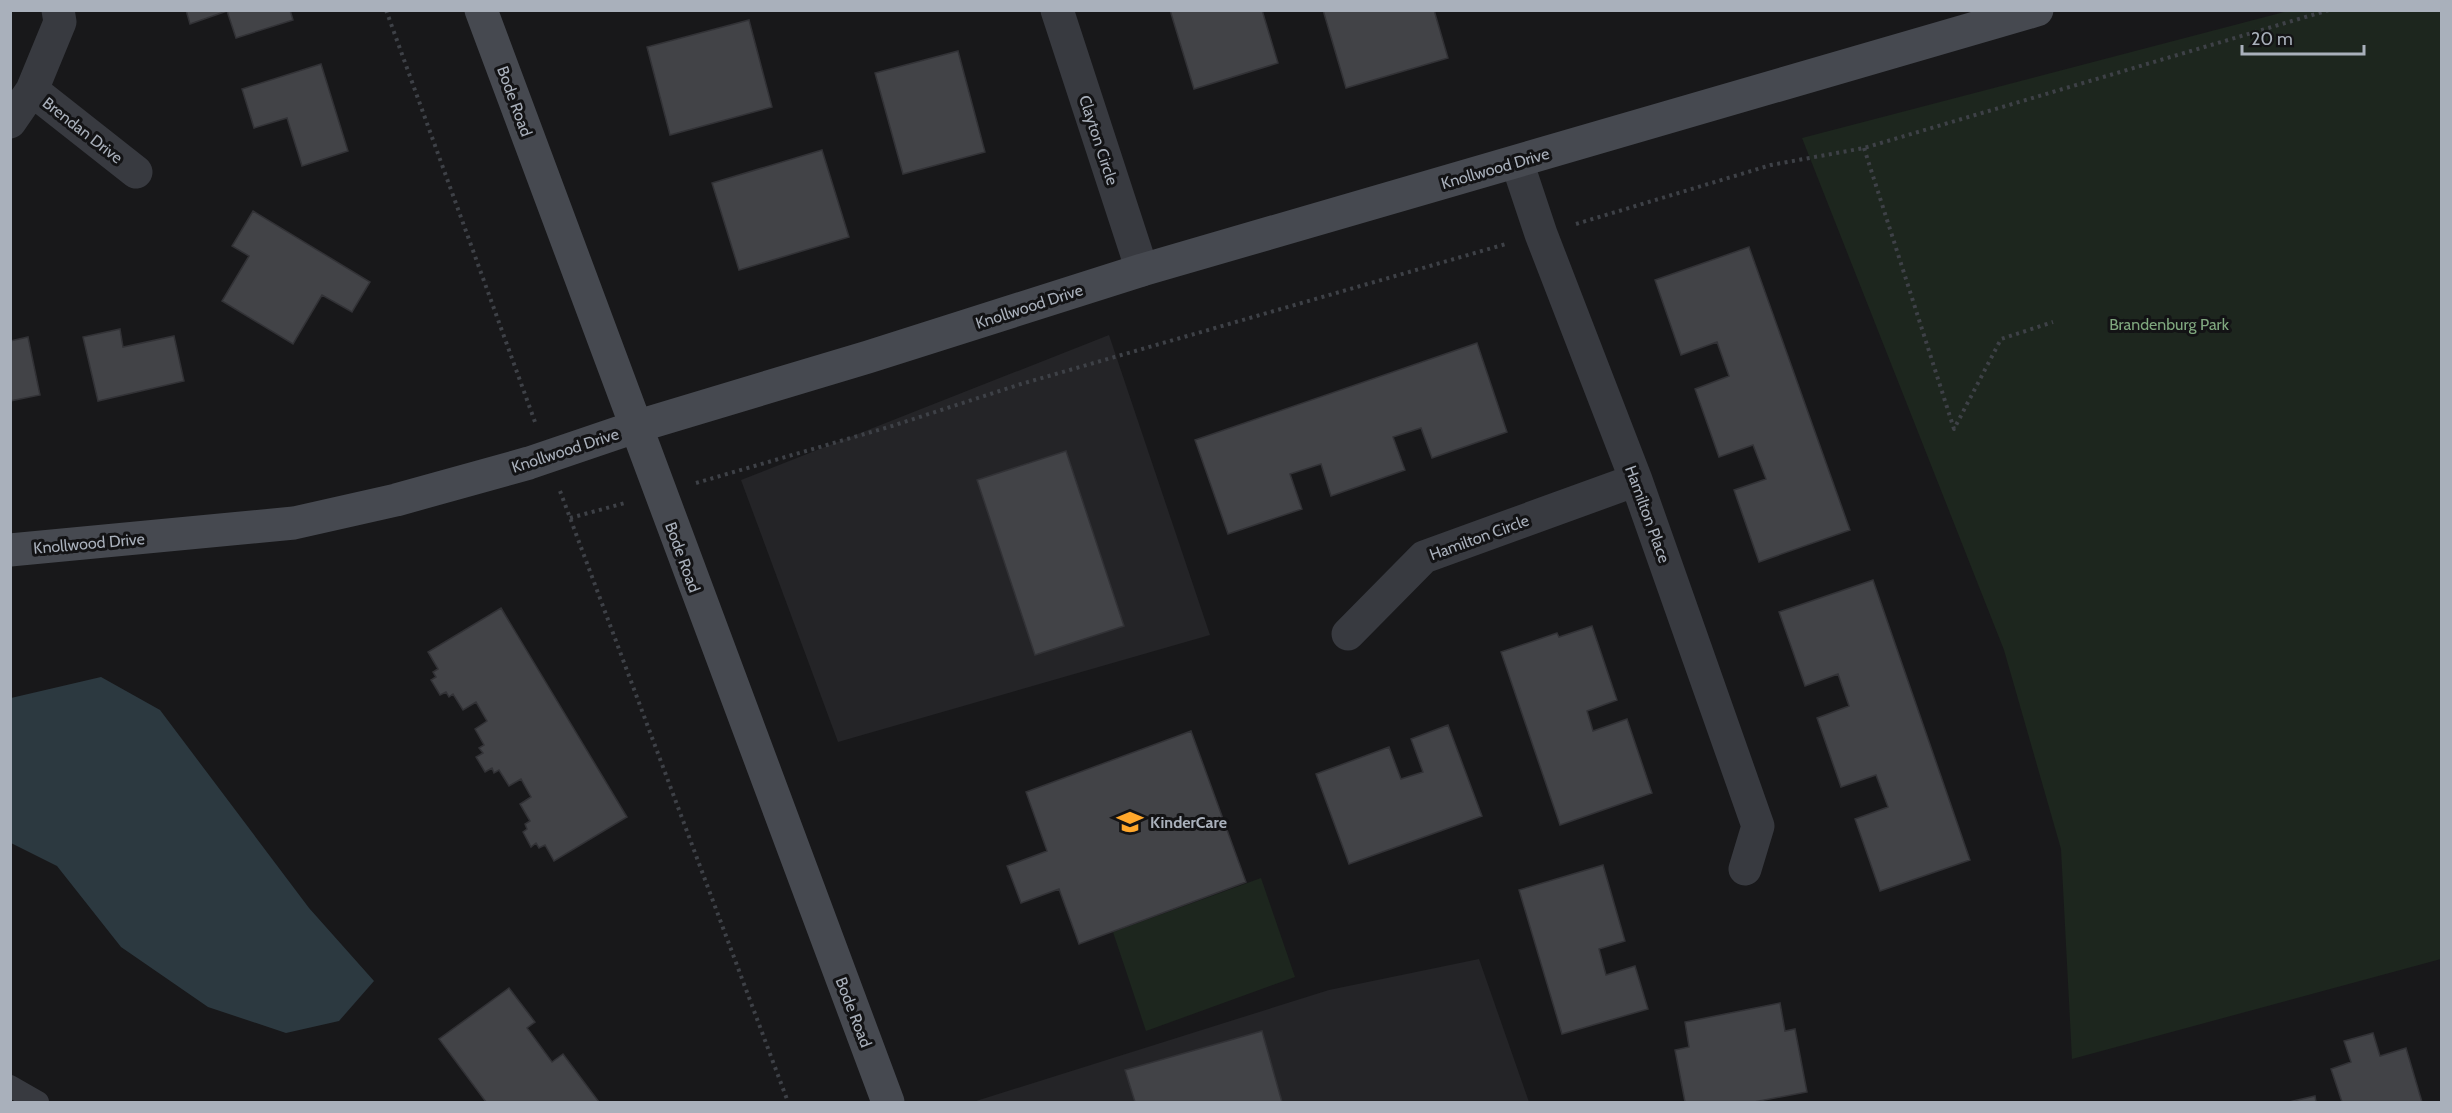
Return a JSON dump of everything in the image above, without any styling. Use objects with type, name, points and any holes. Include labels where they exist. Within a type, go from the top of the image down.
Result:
[{"type":"street","points":[[32,90],[60,22],[58,10]]},
{"type":"street","name":"Bode Road","points":[[481,10],[634,427],[888,1102]]},
{"type":"street","name":"Clayton Circle","points":[[1057,10],[1142,270]]},
{"type":"street","name":"Knollwood Drive","points":[[10,550],[294,523],[396,501],[529,464],[634,427],[788,382],[1142,270],[2037,10]]},
{"type":"street","name":"Brendan Drive","points":[[10,122],[32,90],[136,172]]},
{"type":"street","name":"Hamilton Place","points":[[1517,162],[1541,234],[1636,480],[1758,826],[1745,869]]},
{"type":"street","name":"Hamilton Circle","points":[[1348,634],[1424,557],[1636,480]]},
{"type":"lane","points":[[10,1086],[38,1102]]},
{"type":"path","points":[[386,10],[530,410]]},
{"type":"path","points":[[1864,148],[1953,429],[2001,339],[2054,322]]},
{"type":"path","points":[[568,511],[788,1102]]},
{"type":"path","points":[[570,518],[591,513]]},
{"type":"shaded area","points":[[1109,335],[1210,635],[838,742],[741,480]]},
{"type":"shaded area","points":[[101,677],[160,710],[309,908],[374,981],[339,1021],[286,1033],[208,1007],[121,947],[57,866],[11,843],[11,698]]},
{"type":"shaded area","points":[[1479,959],[1529,1102],[973,1102],[1329,990]]},
{"type":"green space","name":"Brandenburg Park","points":[[2292,10],[2441,11],[2441,959],[2072,1059],[2061,849],[2004,650],[1802,138]]},
{"type":"green space","points":[[1261,878],[1295,977],[1146,1031],[1113,932]]},
{"type":"building","points":[[186,10],[290,10],[293,20],[236,38],[227,11],[190,24]]},
{"type":"building","points":[[1170,10],[1262,10],[1278,63],[1194,89]]},
{"type":"building","points":[[1323,10],[1434,10],[1448,58],[1346,88]]},
{"type":"building","points":[[749,20],[772,107],[670,135],[647,47]]},
{"type":"building","points":[[958,51],[985,152],[903,174],[875,73]]},
{"type":"building","points":[[321,64],[348,151],[302,166],[287,118],[254,128],[242,89]]},
{"type":"building","points":[[822,150],[849,237],[739,270],[712,183]]},
{"type":"building","points":[[253,211],[370,282],[352,312],[322,295],[293,344],[222,301],[249,256],[232,246]]},
{"type":"building","points":[[1749,247],[1850,530],[1759,562],[1734,490],[1766,479],[1753,445],[1719,457],[1695,389],[1729,376],[1717,342],[1681,355],[1655,280]]},
{"type":"building","points":[[120,329],[123,347],[174,336],[184,381],[98,401],[83,337]]},
{"type":"building","points":[[28,337],[40,395],[10,401],[10,341]]},
{"type":"building","points":[[1477,343],[1507,432],[1432,458],[1421,428],[1393,437],[1405,470],[1331,496],[1321,464],[1290,474],[1302,509],[1228,534],[1195,440]]},
{"type":"building","points":[[1066,451],[1124,626],[1035,655],[977,480]]},
{"type":"building","points":[[1873,580],[1970,860],[1880,891],[1855,819],[1888,807],[1876,775],[1841,787],[1817,718],[1849,706],[1838,674],[1805,686],[1779,612]]},
{"type":"building","points":[[501,608],[627,817],[554,861],[545,845],[539,848],[536,843],[531,847],[523,832],[527,829],[525,824],[530,821],[520,804],[531,797],[521,779],[509,786],[499,770],[494,773],[492,768],[485,772],[476,757],[483,753],[479,748],[484,745],[475,729],[487,721],[476,702],[463,710],[453,694],[449,697],[446,692],[440,695],[431,680],[436,677],[433,672],[438,669],[428,652]]},
{"type":"building","points":[[1592,626],[1617,700],[1587,711],[1593,731],[1627,719],[1652,793],[1560,825],[1501,652],[1557,633],[1559,637]]},
{"type":"building","points":[[1448,725],[1482,816],[1349,864],[1316,774],[1389,747],[1401,779],[1423,772],[1411,739]]},
{"type":"building","name":"KinderCare","points":[[1191,731],[1246,882],[1079,944],[1059,889],[1021,903],[1007,866],[1047,851],[1026,792]]},
{"type":"building","points":[[1603,865],[1625,941],[1599,949],[1606,975],[1635,966],[1648,1009],[1562,1034],[1519,890]]},
{"type":"building","points":[[509,988],[535,1022],[527,1028],[552,1062],[563,1054],[599,1102],[486,1102],[439,1039]]},
{"type":"building","points":[[1780,1003],[1785,1031],[1795,1029],[1807,1092],[1754,1102],[1685,1102],[1675,1050],[1689,1047],[1685,1022]]},
{"type":"building","points":[[1262,1031],[1282,1102],[1135,1102],[1125,1070]]},
{"type":"building","points":[[2373,1033],[2380,1056],[2406,1048],[2422,1102],[2342,1102],[2331,1069],[2351,1062],[2344,1041]]},
{"type":"building","points":[[2315,1096],[2316,1102],[2289,1102]]},
{"type":"place","name":"KinderCare","points":[[1130,822]]}]
